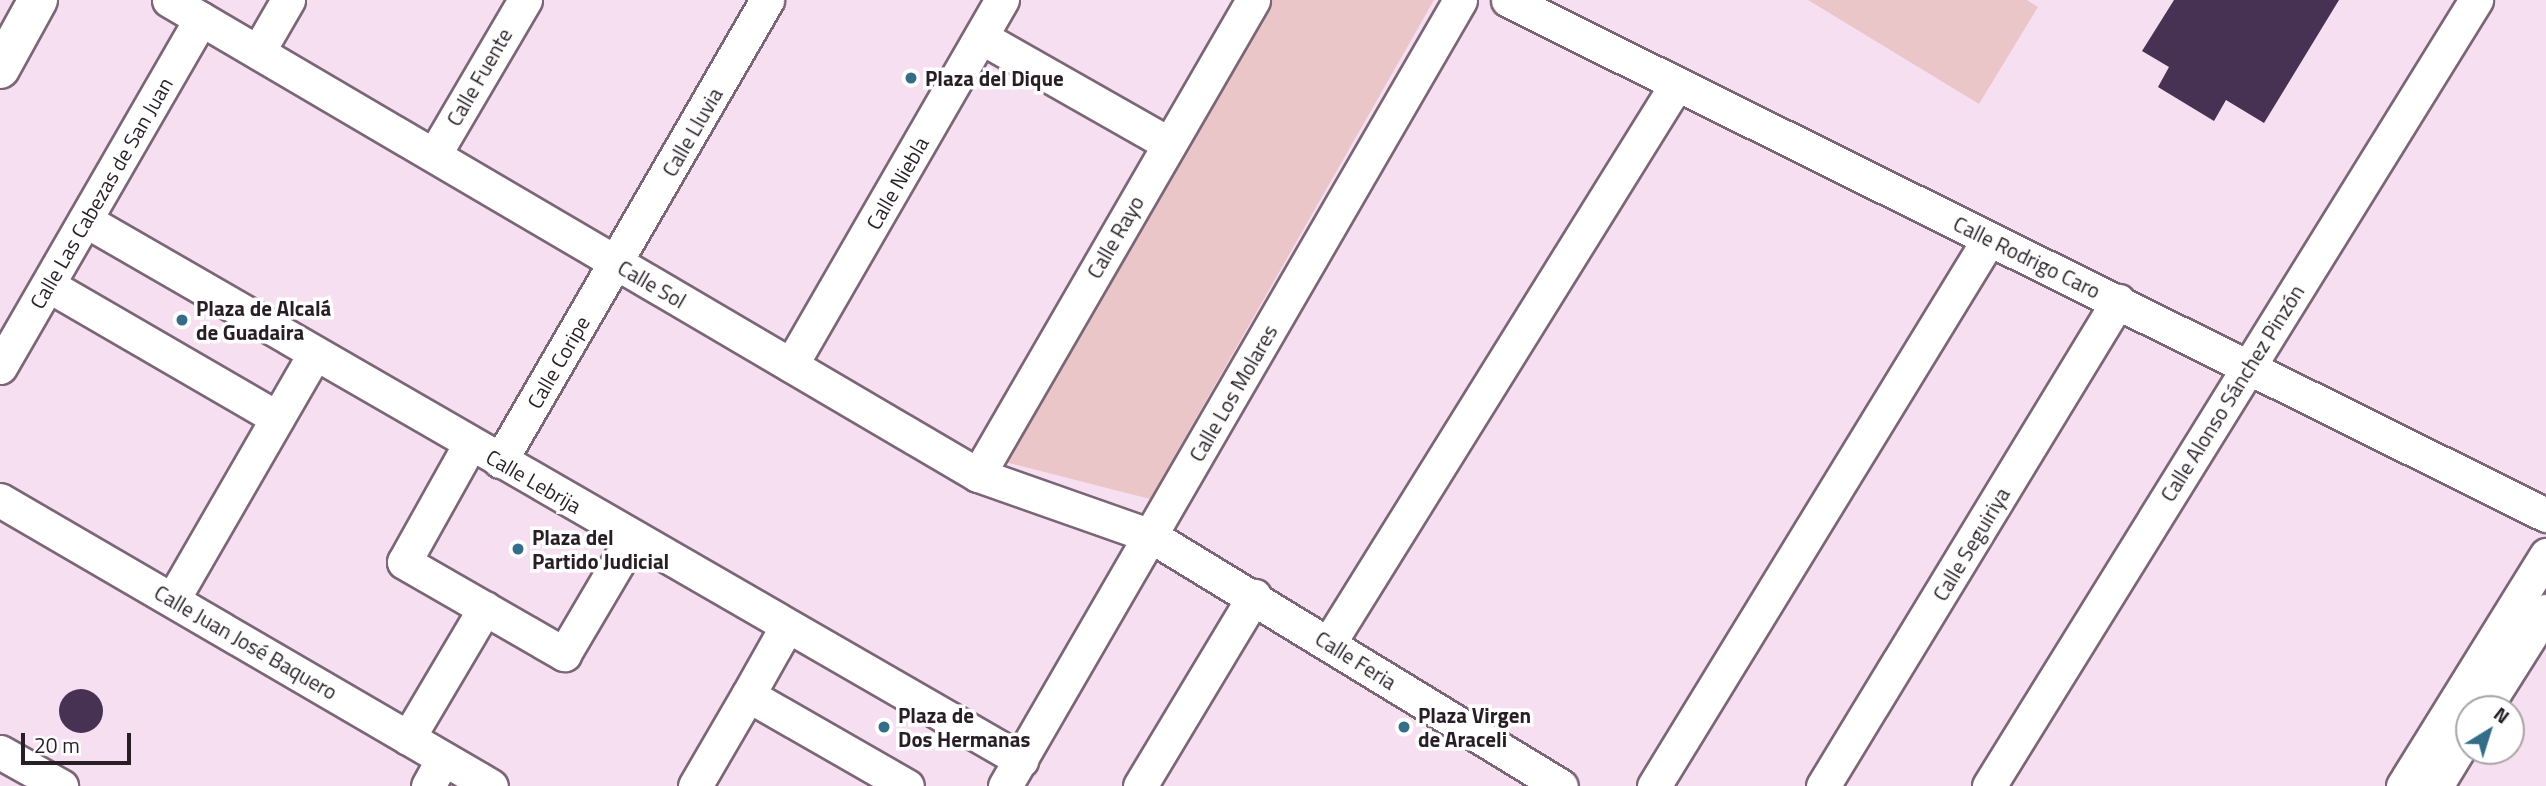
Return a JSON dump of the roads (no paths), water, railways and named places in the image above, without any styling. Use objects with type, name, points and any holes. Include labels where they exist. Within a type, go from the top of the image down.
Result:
[{"type":"street","points":[[0,69],[38,0]]},
{"type":"street","name":"Calle Sol","points":[[169,0],[259,50],[978,475],[1151,536]]},
{"type":"street","points":[[259,50],[288,0]]},
{"type":"street","name":"Calle Fuente","points":[[434,155],[525,0]]},
{"type":"street","name":"Calle Lluvia","points":[[616,263],[767,0]]},
{"type":"street","name":"Calle Niebla","points":[[791,365],[1002,0]]},
{"type":"street","name":"Calle Rayo","points":[[978,475],[1252,0]]},
{"type":"street","name":"Calle Los Molares","points":[[1013,773],[1460,0]]},
{"type":"street","name":"Calle Rodrigo Caro","points":[[1508,0],[2546,515]]},
{"type":"street","name":"Calle Alonso Sánchez Pinzón","points":[[1989,786],[2476,0]]},
{"type":"street","name":"Calle Las Cabezas de San Juan","points":[[0,367],[201,19]]},
{"type":"street","points":[[981,37],[1169,144]]},
{"type":"street","points":[[1329,643],[1676,85]]},
{"type":"street","name":"Calle Lebrija","points":[[85,220],[314,355],[787,626],[1013,773]]},
{"type":"street","points":[[1654,786],[1989,239]]},
{"type":"street","name":"Calle Coripe","points":[[500,461],[616,263]]},
{"type":"street","points":[[48,285],[277,418]]},
{"type":"street","name":"Calle Seguiriya","points":[[1824,786],[2118,301]]},
{"type":"street","points":[[173,599],[314,355]]},
{"type":"street","points":[[470,444],[404,562],[564,654],[633,537]]},
{"type":"street","name":"Calle Juan José Baquero","points":[[0,500],[408,738],[436,773],[491,786]]},
{"type":"street","name":"Calle Feria","points":[[1151,536],[1254,596],[1561,786]]},
{"type":"street","points":[[2403,786],[2546,555]]},
{"type":"street","points":[[1140,786],[1254,596]]},
{"type":"street","points":[[408,738],[485,608]]},
{"type":"street","points":[[2493,695],[2546,611]]},
{"type":"street","points":[[695,786],[787,626]]},
{"type":"street","points":[[748,695],[907,786]]},
{"type":"street","points":[[0,752],[61,786]]},
{"type":"street","points":[[2436,786],[2455,755]]},
{"type":"place","name":"Plaza del Dique","points":[[911,78]]},
{"type":"place","name":"Plaza de Alcalá de Guadaira","points":[[182,320]]},
{"type":"place","name":"Plaza del Partido Judicial","points":[[518,549]]},
{"type":"place","name":"Plaza de Dos Hermanas","points":[[884,727]]},
{"type":"place","name":"Plaza Virgen de Araceli","points":[[1404,727]]}]
